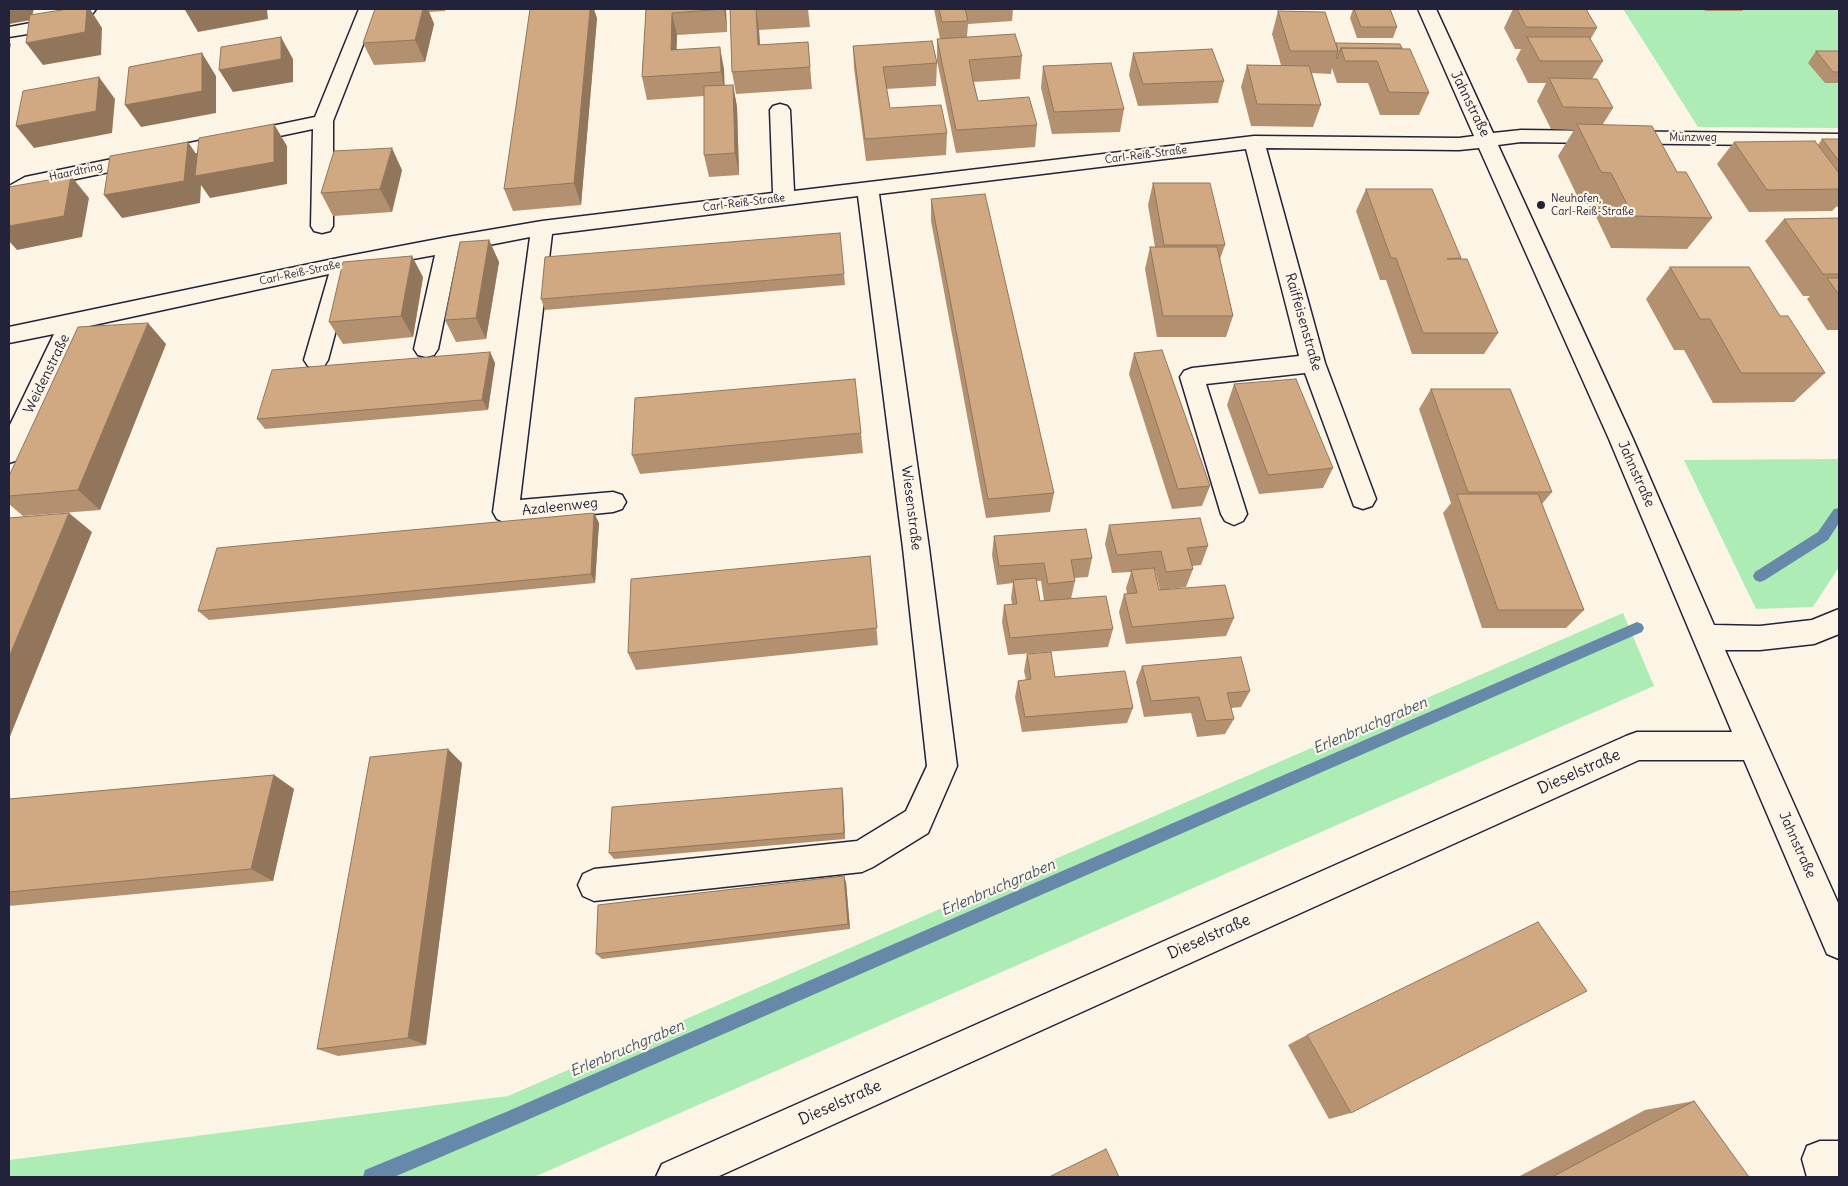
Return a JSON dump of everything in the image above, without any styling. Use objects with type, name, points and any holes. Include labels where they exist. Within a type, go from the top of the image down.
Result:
[{"type":"street","points":[[9,32],[40,27],[87,9]]},
{"type":"street","points":[[322,226],[323,120],[368,9]]},
{"type":"street","name":"Jahnstraße","points":[[1427,9],[1621,439],[1839,942]]},
{"type":"street","points":[[780,110],[784,199]]},
{"type":"street","name":"Haardtring","points":[[9,195],[32,182],[323,120]]},
{"type":"street","name":"Münzweg","points":[[1488,142],[1522,136],[1839,140]]},
{"type":"street","name":"Carl-Reiß-Straße","points":[[9,335],[343,264],[542,228],[1254,142],[1458,144],[1488,142]]},
{"type":"street","name":"Raiffeisenstraße","points":[[1254,142],[1313,363],[1363,499]]},
{"type":"street","name":"Wiesenstraße","points":[[594,885],[862,856],[917,822],[942,766],[915,538],[868,190]]},
{"type":"street","name":"Azaleenweg","points":[[542,228],[506,512],[613,502]]},
{"type":"street","points":[[426,349],[448,244]]},
{"type":"street","points":[[316,360],[343,264]]},
{"type":"street","name":"Weidenstraße","points":[[9,453],[72,322]]},
{"type":"street","points":[[1234,514],[1192,377],[1313,363]]},
{"type":"street","points":[[1705,636],[1760,638],[1814,632],[1839,621]]},
{"type":"street","name":"Dieselstraße","points":[[675,1177],[1637,746],[1754,746]]},
{"type":"street","points":[[1826,1177],[1820,1159],[1839,1159]]},
{"type":"green space","points":[[1623,9],[1839,9],[1839,128],[1698,127]]},
{"type":"green space","points":[[1839,459],[1839,567],[1813,607],[1756,609],[1684,460]]},
{"type":"green space","points":[[1623,613],[1654,686],[534,1177],[9,1177],[9,1160],[508,1096]]},
{"type":"building","points":[[68,9],[87,9],[85,32],[26,43],[30,15]]},
{"type":"building","points":[[375,9],[423,9],[415,40],[363,43]]},
{"type":"building","points":[[530,9],[590,9],[574,183],[504,189]]},
{"type":"building","points":[[646,9],[724,9],[672,13],[671,50],[720,47],[721,72],[642,77]]},
{"type":"building","points":[[730,9],[756,9],[758,45],[808,42],[810,67],[732,72]]},
{"type":"building","points":[[939,9],[965,9],[968,21],[942,22]]},
{"type":"building","points":[[1354,9],[1390,9],[1397,27],[1361,27]]},
{"type":"building","points":[[1517,9],[1586,9],[1597,28],[1526,27]]},
{"type":"building","points":[[1278,11],[1325,12],[1338,51],[1290,51]]},
{"type":"building","points":[[1015,34],[1022,56],[969,60],[973,81],[978,101],[1029,97],[1037,125],[956,130],[937,39]]},
{"type":"building","points":[[281,37],[281,59],[219,70],[221,47]]},
{"type":"building","points":[[1527,37],[1589,37],[1603,61],[1540,61]]},
{"type":"building","points":[[932,41],[937,63],[883,67],[890,108],[941,105],[947,133],[865,139],[853,46]]},
{"type":"building","points":[[1336,43],[1400,44],[1402,48],[1341,48],[1337,59]]},
{"type":"building","points":[[1341,48],[1410,49],[1429,93],[1389,92],[1377,61],[1345,61]]},
{"type":"building","points":[[1212,49],[1224,81],[1143,84],[1133,53]]},
{"type":"building","points":[[1816,51],[1839,51],[1839,72],[1833,72]]},
{"type":"building","points":[[202,53],[202,91],[125,105],[129,67]]},
{"type":"building","points":[[1111,63],[1124,109],[1054,112],[1043,66]]},
{"type":"building","points":[[1247,65],[1309,66],[1321,105],[1257,104]]},
{"type":"building","points":[[99,77],[96,111],[16,126],[23,91]]},
{"type":"building","points":[[1549,78],[1597,79],[1613,108],[1563,107]]},
{"type":"building","points":[[733,85],[735,153],[704,155],[704,86]]},
{"type":"building","points":[[274,124],[274,162],[195,176],[199,138]]},
{"type":"building","points":[[1577,124],[1652,126],[1677,172],[1686,172],[1712,218],[1633,216],[1611,173],[1601,172]]},
{"type":"building","points":[[1822,139],[1839,139],[1839,161]]},
{"type":"building","points":[[1815,141],[1839,173],[1839,189],[1767,190],[1734,142]]},
{"type":"building","points":[[188,142],[184,181],[104,195],[110,156]]},
{"type":"building","points":[[392,148],[380,189],[321,193],[334,151]]},
{"type":"building","points":[[71,176],[64,216],[9,226],[9,187]]},
{"type":"building","points":[[1153,183],[1210,183],[1225,245],[1164,245]]},
{"type":"building","points":[[1366,189],[1432,189],[1461,258],[1447,259],[1467,259],[1498,333],[1423,333],[1396,258],[1391,258]]},
{"type":"building","points":[[985,194],[1054,493],[988,499],[931,199]]},
{"type":"building","points":[[1839,218],[1839,274],[1823,274],[1784,219]]},
{"type":"building","points":[[840,233],[844,274],[541,299],[545,257]]},
{"type":"building","points":[[489,240],[476,318],[445,320],[460,242]]},
{"type":"building","points":[[1150,247],[1217,247],[1233,316],[1163,316]]},
{"type":"building","points":[[412,256],[401,316],[329,322],[343,262]]},
{"type":"building","points":[[1670,267],[1749,267],[1780,316],[1788,316],[1825,373],[1741,373],[1710,319],[1700,319]]},
{"type":"building","points":[[1827,278],[1839,278],[1839,295]]},
{"type":"building","points":[[148,323],[78,490],[9,496],[9,476],[78,327]]},
{"type":"building","points":[[1162,350],[1210,486],[1178,489],[1134,353]]},
{"type":"building","points":[[490,352],[482,400],[257,419],[272,370]]},
{"type":"building","points":[[855,379],[861,433],[632,455],[635,398]]},
{"type":"building","points":[[1296,379],[1333,468],[1268,475],[1234,384]]},
{"type":"building","points":[[1431,389],[1510,389],[1552,492],[1468,492]]},
{"type":"building","points":[[1457,494],[1538,494],[1584,610],[1498,610]]},
{"type":"building","points":[[69,513],[9,657],[9,518]]},
{"type":"building","points":[[594,513],[591,574],[198,611],[217,548]]},
{"type":"building","points":[[1200,518],[1208,546],[1187,548],[1193,569],[1166,572],[1161,551],[1117,555],[1109,525]]},
{"type":"building","points":[[1086,529],[1092,558],[1071,560],[1075,581],[1048,584],[1044,563],[999,566],[994,536]]},
{"type":"building","points":[[870,556],[877,628],[628,653],[631,579]]},
{"type":"building","points":[[1154,568],[1159,590],[1225,585],[1234,618],[1132,627],[1124,594],[1137,593],[1131,570]]},
{"type":"building","points":[[1036,578],[1040,601],[1106,596],[1113,629],[1010,638],[1004,605],[1017,604],[1013,580]]},
{"type":"building","points":[[1051,652],[1055,677],[1125,671],[1133,708],[1025,717],[1018,681],[1031,679],[1027,654]]},
{"type":"building","points":[[1241,657],[1250,691],[1227,693],[1234,719],[1206,721],[1199,697],[1151,701],[1142,666]]},
{"type":"building","points":[[448,749],[408,1038],[317,1049],[370,757]]},
{"type":"building","points":[[274,775],[251,869],[9,892],[9,799]]},
{"type":"building","points":[[842,788],[844,833],[609,853],[612,807]]},
{"type":"building","points":[[844,876],[848,924],[596,954],[598,905]]},
{"type":"building","points":[[1538,922],[1587,991],[1351,1113],[1307,1035]]},
{"type":"building","points":[[1694,1101],[1749,1177],[1552,1177]]},
{"type":"building","points":[[1106,1149],[1119,1177],[1049,1177]]},
{"type":"waterway","name":"Erlenbruchgraben","points":[[1760,576],[1823,536],[1839,513]]},
{"type":"waterway","name":"Erlenbruchgraben","points":[[372,1177],[512,1118],[1637,628]]},
{"type":"place","name":"Neuhofen, Carl-Reiß-Straße","points":[[1541,205]]}]
